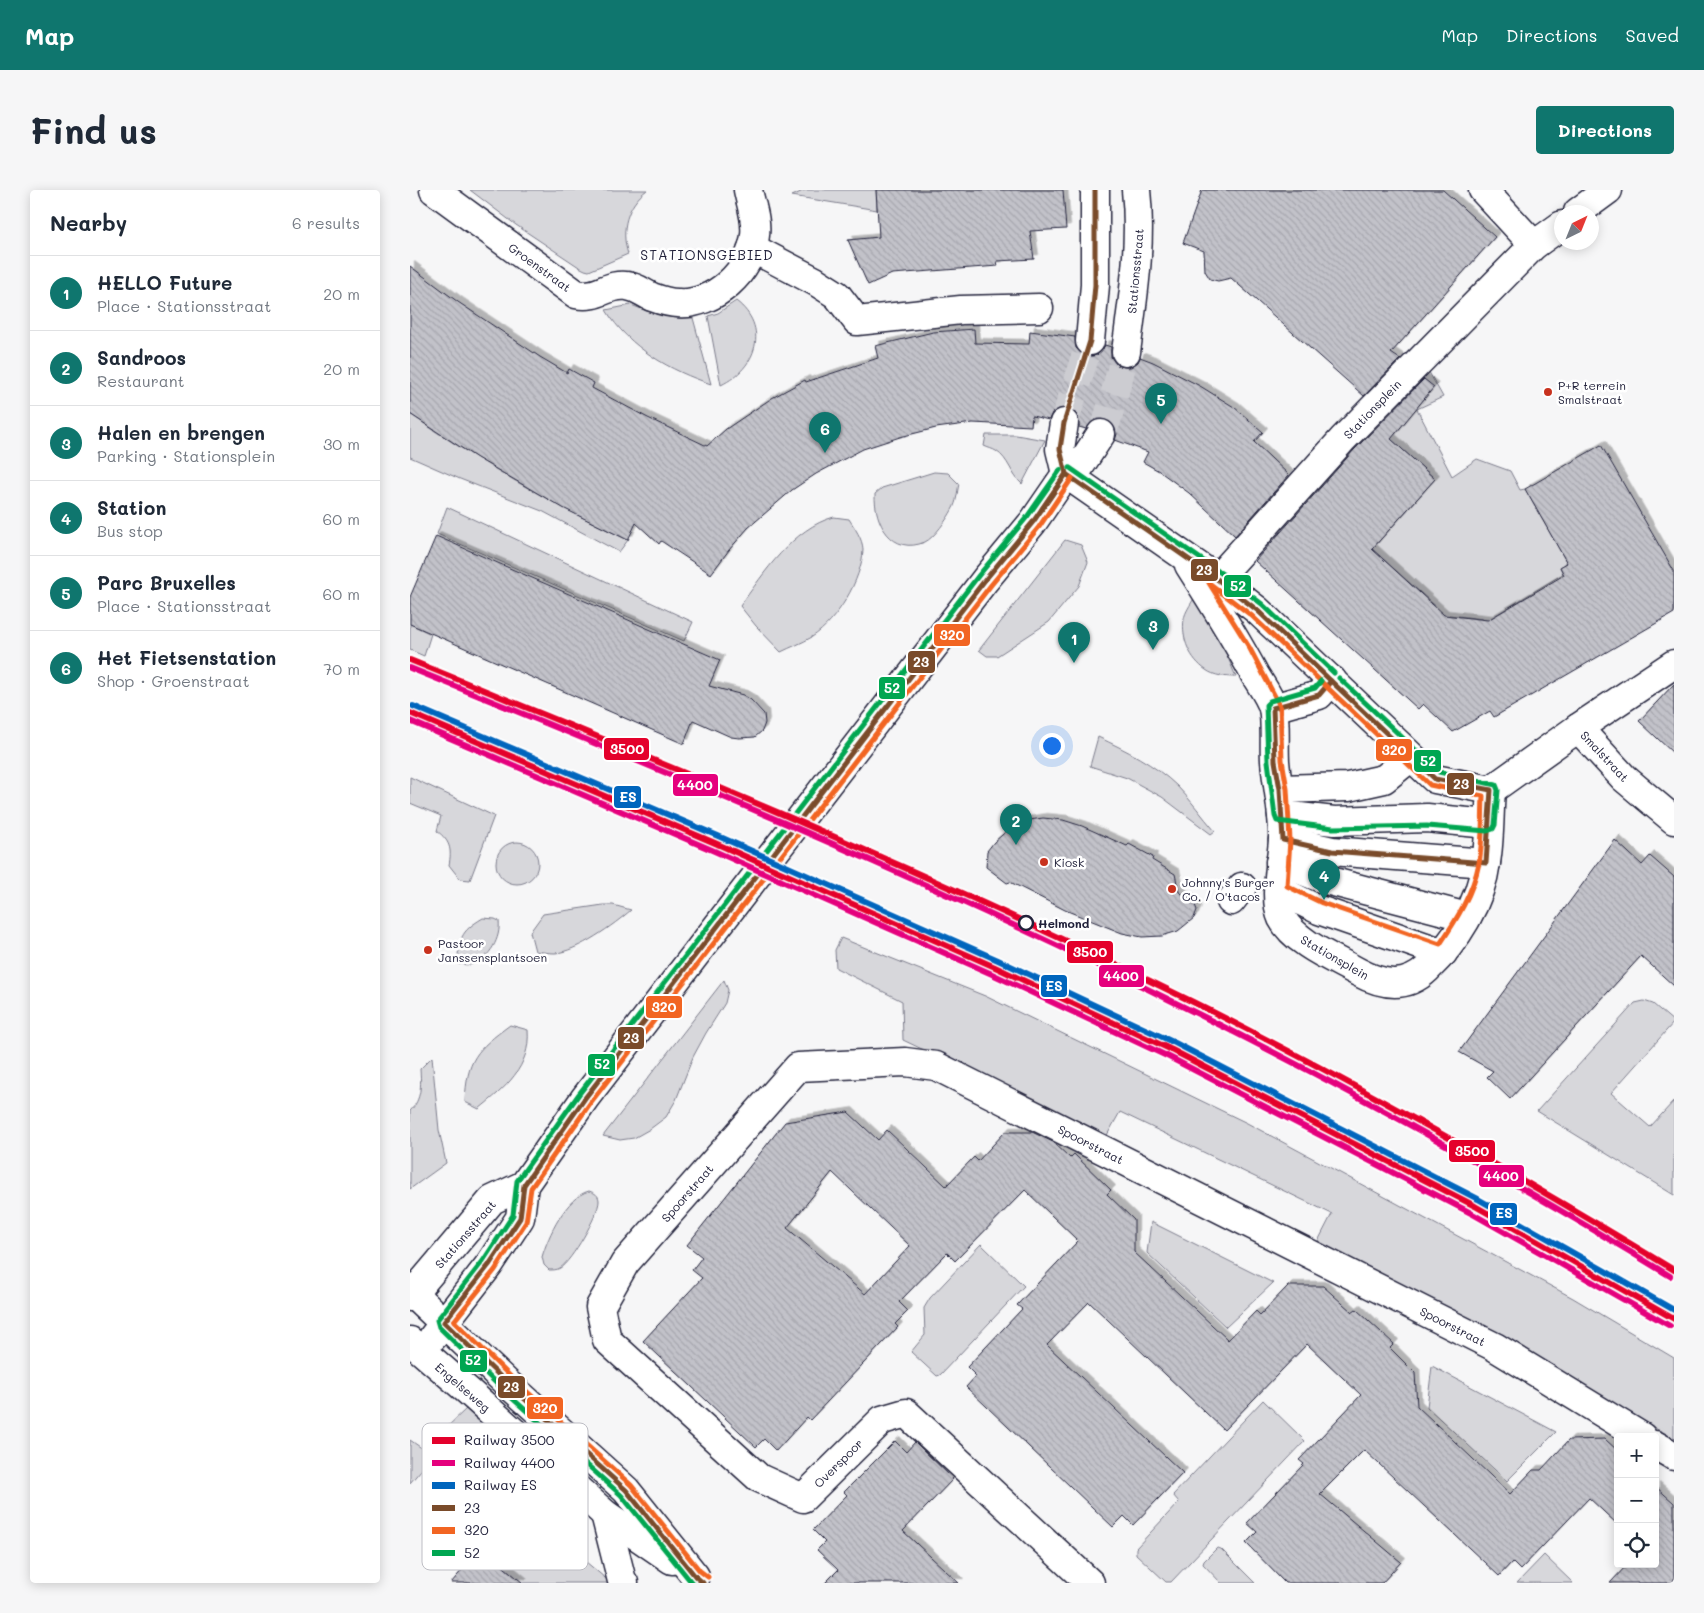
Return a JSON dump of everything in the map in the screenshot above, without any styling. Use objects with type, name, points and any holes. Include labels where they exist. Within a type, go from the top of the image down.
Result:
[{"type":"street","name":"Groenstraat","points":[[434,190],[576,294],[585,296],[594,295],[617,286],[626,286],[634,287],[666,302],[679,304],[702,300],[719,291],[734,277],[747,259],[752,248]]},
{"type":"street","points":[[748,190],[753,205],[756,227],[752,248],[837,295],[857,321],[962,310],[1039,308]]},
{"type":"street","points":[[1090,341],[1095,285],[1095,190]]},
{"type":"street","name":"Stationsstraat","points":[[1126,352],[1138,255],[1139,217],[1136,190]]},
{"type":"street","points":[[1483,190],[1534,245]]},
{"type":"street","points":[[1588,205],[1608,190]]},
{"type":"street","name":"Stationsplein","points":[[1217,579],[1343,439],[1472,306],[1534,245],[1554,231]]},
{"type":"street","points":[[1064,423],[1060,449],[1066,474]]},
{"type":"street","name":"Stationsstraat","points":[[414,1353],[444,1322],[490,1265],[520,1218],[524,1185],[591,1090],[979,588],[1033,522],[1066,474],[1080,466],[1101,434]]},
{"type":"street","name":"Stationsplein","points":[[1066,474],[1217,579],[1258,610],[1434,779],[1491,790],[1486,863],[1478,890],[1467,917],[1443,953],[1421,975],[1406,983],[1390,984],[1372,979],[1302,941],[1282,918],[1279,909],[1281,826],[1275,761],[1273,708],[1242,650],[1185,557]]},
{"type":"street","name":"Smalstraat","points":[[1674,664],[1578,728],[1624,778],[1674,820]]},
{"type":"street","points":[[1273,708],[1319,695],[1332,680]]},
{"type":"street","points":[[1491,790],[1578,728]]},
{"type":"street","points":[[1281,826],[1348,787],[1384,780],[1410,756]]},
{"type":"street","points":[[1281,826],[1334,820],[1427,818],[1488,824]]},
{"type":"street","points":[[1281,826],[1332,851],[1486,863]]},
{"type":"street","points":[[1281,826],[1326,880],[1467,917]]},
{"type":"street","points":[[1279,890],[1319,910],[1443,953]]},
{"type":"street","name":"Spoorstraat","points":[[600,1307],[625,1263],[798,1067],[904,1062],[936,1066],[1495,1347],[1635,1433]]},
{"type":"street","name":"Stationsstraat","points":[[411,1294],[492,1200],[524,1185]]},
{"type":"street","name":"Engelseweg","points":[[411,1294],[444,1322],[551,1423]]},
{"type":"street","name":"Overspoor","points":[[600,1307],[607,1340],[759,1478],[803,1498],[882,1420],[906,1413],[1090,1583]]},
{"type":"street","name":"Engelseweg","points":[[414,1353],[468,1391],[504,1423]]},
{"type":"street","points":[[1659,1447],[1674,1456]]},
{"type":"street","name":"Engelseweg","points":[[588,1456],[626,1490],[700,1579]]},
{"type":"street","name":"Engelseweg","points":[[588,1499],[605,1514],[700,1579]]},
{"type":"street","points":[[605,1514],[624,1583]]},
{"type":"shaded area","points":[[470,190],[647,190],[634,203],[627,219],[625,236],[628,254],[589,271],[579,267],[516,225]]},
{"type":"shaded area","points":[[805,190],[876,190],[877,210],[792,196]]},
{"type":"shaded area","points":[[736,301],[747,311],[753,323],[756,335],[755,346],[751,358],[743,368],[733,378],[721,385],[708,316],[718,313]]},
{"type":"shaded area","points":[[631,305],[669,317],[693,318],[711,384],[666,365],[626,336],[606,310]]},
{"type":"shaded area","points":[[1425,365],[1443,397],[1417,409],[1452,476],[1477,459],[1510,471],[1520,490],[1525,489],[1567,563],[1560,567],[1563,574],[1491,618],[1488,628],[1483,619],[1449,615],[1442,623],[1437,618],[1442,612],[1372,549],[1435,479],[1371,421]]},
{"type":"shaded area","points":[[410,414],[516,482],[628,540],[619,552],[542,511],[410,457]]},
{"type":"shaded area","points":[[986,435],[1016,435],[1045,440],[1022,484],[1000,454],[984,446]]},
{"type":"shaded area","points":[[934,472],[948,473],[959,484],[955,504],[950,514],[929,540],[925,542],[913,545],[894,541],[882,526],[878,516],[875,494],[882,488]]},
{"type":"shaded area","points":[[447,507],[693,622],[684,641],[437,534]]},
{"type":"shaded area","points":[[834,517],[849,519],[860,537],[863,550],[858,574],[847,598],[830,621],[812,637],[781,652],[740,606],[769,566],[793,541],[805,531]]},
{"type":"shaded area","points":[[1065,540],[1081,545],[1088,562],[1079,586],[1049,622],[997,656],[987,656],[979,650]]},
{"type":"shaded area","points":[[1194,598],[1224,648],[1236,677],[1220,676],[1209,672],[1191,654],[1185,641],[1183,626],[1184,619]]},
{"type":"shaded area","points":[[410,624],[431,634],[424,656],[410,650]]},
{"type":"shaded area","points":[[1098,737],[1139,758],[1168,778],[1187,797],[1215,831],[1211,834],[1162,797],[1127,778],[1090,766]]},
{"type":"shaded area","points":[[410,777],[494,816],[470,880],[460,879],[449,865],[449,846],[445,838],[437,831],[441,816],[410,803]]},
{"type":"shaded area","points":[[517,842],[532,848],[538,863],[532,878],[517,884],[502,878],[496,863],[502,848]]},
{"type":"shaded area","points":[[613,905],[631,910],[606,929],[574,948],[555,953],[535,951],[530,932],[543,914]]},
{"type":"shaded area","points":[[483,918],[499,921],[498,934],[493,947],[485,957],[473,964],[457,964],[462,937],[469,928]]},
{"type":"shaded area","points":[[841,938],[985,996],[1247,1123],[1573,1298],[1674,1358],[1674,1439],[1510,1344],[1316,1245],[1332,1214],[1120,1112],[1106,1137],[903,1040],[902,1001],[836,968],[835,950]]},
{"type":"shaded area","points":[[724,980],[728,990],[725,1003],[693,1057],[676,1100],[666,1117],[634,1138],[620,1140],[603,1136]]},
{"type":"shaded area","points":[[1644,1001],[1653,1004],[1674,1022],[1611,1093],[1650,1127],[1674,1101],[1674,1195],[1537,1111],[1635,1003]]},
{"type":"shaded area","points":[[510,1025],[528,1030],[528,1043],[521,1066],[507,1085],[479,1109],[465,1102],[471,1065],[481,1049]]},
{"type":"shaded area","points":[[432,1057],[439,1130],[446,1163],[410,1189],[410,1111],[419,1097],[420,1069]]},
{"type":"shaded area","points":[[589,1191],[596,1194],[599,1201],[590,1226],[565,1264],[558,1269],[549,1270],[544,1265],[542,1257],[553,1228],[573,1201]]},
{"type":"shaded area","points":[[1151,1222],[1273,1283],[1226,1327],[1147,1253]]},
{"type":"shaded area","points":[[981,1244],[1024,1286],[937,1376],[911,1352],[925,1335],[924,1308],[930,1298]]},
{"type":"shaded area","points":[[1432,1366],[1556,1432],[1507,1481],[1427,1407]]},
{"type":"shaded area","points":[[1263,1400],[1305,1441],[1171,1582],[1166,1582],[1136,1554],[1136,1548],[1179,1502],[1173,1495]]},
{"type":"shaded area","points":[[467,1408],[484,1423],[451,1423]]},
{"type":"shaded area","points":[[410,1440],[422,1448],[422,1469],[410,1483]]},
{"type":"shaded area","points":[[1217,1548],[1221,1549],[1255,1583],[1221,1583],[1203,1564]]},
{"type":"shaded area","points":[[1544,1555],[1573,1583],[1517,1583]]},
{"type":"shaded area","points":[[588,1564],[611,1583],[523,1583],[507,1570],[588,1570]]},
{"type":"building","points":[[876,190],[1063,190],[1066,229],[1030,231],[1034,259],[997,261],[998,266],[892,274],[868,285],[848,240],[879,237]]},
{"type":"building","points":[[1202,190],[1443,190],[1495,237],[1391,353],[1400,359],[1364,396],[1231,278],[1218,281],[1210,279],[1205,271],[1204,251],[1183,243]]},
{"type":"building","points":[[410,266],[458,302],[540,357],[567,373],[569,369],[594,383],[592,388],[648,418],[707,446],[726,429],[772,398],[805,380],[806,382],[878,358],[875,346],[933,332],[974,329],[975,343],[1029,344],[1030,331],[1075,337],[1076,348],[1088,356],[1097,355],[1105,345],[1111,347],[1111,357],[1117,365],[1131,367],[1138,362],[1140,357],[1200,386],[1234,407],[1263,432],[1254,442],[1289,475],[1235,536],[1189,493],[1143,462],[1148,452],[1115,440],[1117,434],[1115,427],[1109,421],[1102,418],[1094,420],[1086,429],[1079,427],[1078,417],[1073,411],[1066,408],[1058,409],[1052,413],[1049,420],[1032,416],[1031,426],[973,423],[936,428],[863,449],[816,474],[792,490],[748,528],[711,574],[661,541],[659,544],[636,523],[628,540],[563,508],[477,458],[410,414]]},
{"type":"building","points":[[1424,379],[1434,387],[1391,439],[1435,479],[1372,549],[1444,615],[1488,620],[1564,575],[1560,567],[1567,563],[1525,489],[1601,445],[1674,571],[1674,613],[1494,717],[1490,711],[1453,732],[1423,704],[1418,709],[1255,561],[1354,450]]},
{"type":"building","points":[[436,536],[720,660],[709,686],[743,695],[751,700],[764,714],[765,723],[762,731],[755,737],[731,737],[693,720],[684,744],[410,624],[410,597]]},
{"type":"building","points":[[1674,684],[1674,754],[1639,721]]},
{"type":"building","points":[[1043,818],[1063,820],[1082,826],[1127,846],[1129,844],[1153,857],[1152,860],[1175,874],[1179,892],[1193,900],[1197,910],[1194,918],[1178,931],[1162,936],[1142,937],[1122,933],[1065,910],[1010,882],[1007,883],[986,867],[987,851],[1010,828],[1023,821]]},
{"type":"building","points":[[1615,840],[1642,865],[1650,856],[1674,877],[1674,986],[1641,956],[1510,1099],[1487,1077],[1493,1071],[1459,1052]]},
{"type":"building","points":[[848,1112],[878,1140],[887,1130],[946,1186],[974,1157],[978,1161],[1005,1132],[1032,1132],[1053,1142],[1070,1158],[1074,1154],[1111,1190],[1107,1194],[1134,1220],[1134,1252],[1228,1340],[1256,1311],[1260,1315],[1288,1286],[1323,1286],[1352,1312],[1356,1309],[1394,1344],[1390,1348],[1415,1373],[1417,1406],[1510,1494],[1533,1470],[1541,1470],[1569,1440],[1605,1439],[1614,1447],[1614,1521],[1589,1498],[1520,1570],[1512,1562],[1499,1576],[1364,1450],[1320,1494],[1401,1562],[1382,1583],[1285,1583],[1246,1543],[1257,1532],[1247,1523],[1304,1464],[1299,1460],[1361,1395],[1307,1344],[1224,1430],[1089,1302],[1047,1345],[1183,1473],[1133,1525],[1124,1516],[1113,1527],[966,1387],[976,1376],[967,1367],[1022,1309],[1017,1305],[1078,1241],[1025,1190],[955,1261],[947,1253],[899,1302],[908,1311],[895,1324],[898,1327],[810,1420],[807,1417],[776,1451],[764,1439],[756,1447],[643,1341],[702,1278],[692,1270],[702,1257],[687,1245],[785,1122]],"holes":[[[832,1172],[910,1246],[865,1294],[787,1228]]]},
{"type":"building","points":[[895,1441],[906,1452],[915,1442],[953,1479],[903,1531],[959,1583],[825,1583],[838,1570],[817,1550],[825,1542],[813,1530],[847,1495],[844,1492]]},
{"type":"building","points":[[1659,1490],[1674,1503],[1674,1583],[1610,1583],[1624,1568],[1659,1568]]},
{"type":"building","points":[[462,1570],[507,1570],[523,1583],[451,1583]]},
{"type":"tunnel","points":[[1064,423],[1090,341]]},
{"type":"tunnel","points":[[1101,434],[1107,421],[1126,352]]},
{"type":"rail line","name":"3500","points":[[410,660],[804,824],[1000,910],[1193,1002],[1376,1098],[1496,1165],[1674,1270]]},
{"type":"rail line","name":"4400","points":[[410,668],[607,748],[803,831],[1094,963],[1312,1072],[1373,1105],[1493,1171],[1670,1276]]},
{"type":"rail line","name":"ES","points":[[413,706],[718,836],[998,960],[1175,1043],[1478,1199],[1674,1310]]},
{"type":"rail line","name":"3500","points":[[410,713],[715,843],[995,967],[1172,1050],[1475,1206],[1674,1319]]},
{"type":"rail line","name":"4400","points":[[410,721],[712,850],[992,974],[1169,1057],[1471,1213],[1670,1326]]},
{"type":"transit line","name":"23","points":[[1042,509],[1066,474],[1060,449],[1064,423],[1090,341],[1095,285],[1095,190]]},
{"type":"transit line","name":"52","points":[[1070,468],[1221,573],[1262,604],[1334,673]]},
{"type":"transit line","name":"52","points":[[540,1423],[503,1390],[439,1327],[437,1320],[483,1261],[513,1215],[517,1181],[579,1094],[979,575],[1027,517],[1060,470]]},
{"type":"transit line","name":"23","points":[[1066,474],[1217,579],[1257,610],[1331,681]]},
{"type":"transit line","name":"23","points":[[551,1423],[444,1322],[489,1265],[520,1218],[524,1185],[585,1098],[985,580],[1033,522],[1066,474]]},
{"type":"transit line","name":"320","points":[[562,1423],[513,1379],[454,1321],[495,1270],[526,1222],[531,1188],[591,1102],[991,585],[1039,527],[1072,478]]},
{"type":"transit line","name":"320","points":[[1209,583],[1252,616],[1430,785],[1483,796],[1481,846],[1473,885],[1464,905],[1440,944],[1322,903],[1287,886],[1290,840],[1287,789],[1282,760],[1280,706],[1249,647],[1209,583]]},
{"type":"transit line","name":"52","points":[[1321,681],[1315,688],[1270,701],[1266,705],[1268,761],[1277,821],[1333,828],[1427,826],[1487,831],[1493,829],[1498,790],[1496,785],[1439,772],[1339,678]]},
{"type":"transit line","name":"23","points":[[1331,681],[1435,779],[1491,790],[1486,863],[1332,851],[1283,840],[1280,789],[1275,761],[1273,708],[1319,695],[1331,681]]},
{"type":"transit line","name":"320","points":[[588,1446],[631,1485],[700,1571],[708,1577]]},
{"type":"transit line","name":"23","points":[[588,1456],[626,1490],[695,1576],[703,1583]]},
{"type":"transit line","name":"52","points":[[588,1466],[621,1495],[692,1583]]},
{"type":"place","name":"P+R terrein Smalstraat","points":[[1548,392]]},
{"type":"place","name":"Parc Bruxelles","points":[[1161,424]]},
{"type":"place","name":"Het Fietsenstation","points":[[825,453]]},
{"type":"place","name":"Halen en brengen","points":[[1153,650]]},
{"type":"place","name":"HELLO Future","points":[[1074,663]]},
{"type":"place","name":"Sandroos","points":[[1016,845]]},
{"type":"place","name":"Kiosk","points":[[1044,862]]},
{"type":"place","name":"Johnny's Burger Co. / O'tacos","points":[[1172,889]]},
{"type":"place","name":"Station","points":[[1324,900]]},
{"type":"place","name":"Helmond","points":[[1026,923]]},
{"type":"place","name":"Pastoor Janssensplantsoen","points":[[428,950]]},
{"type":"district","name":"STATIONSGEBIED","points":[[707,254]]}]
